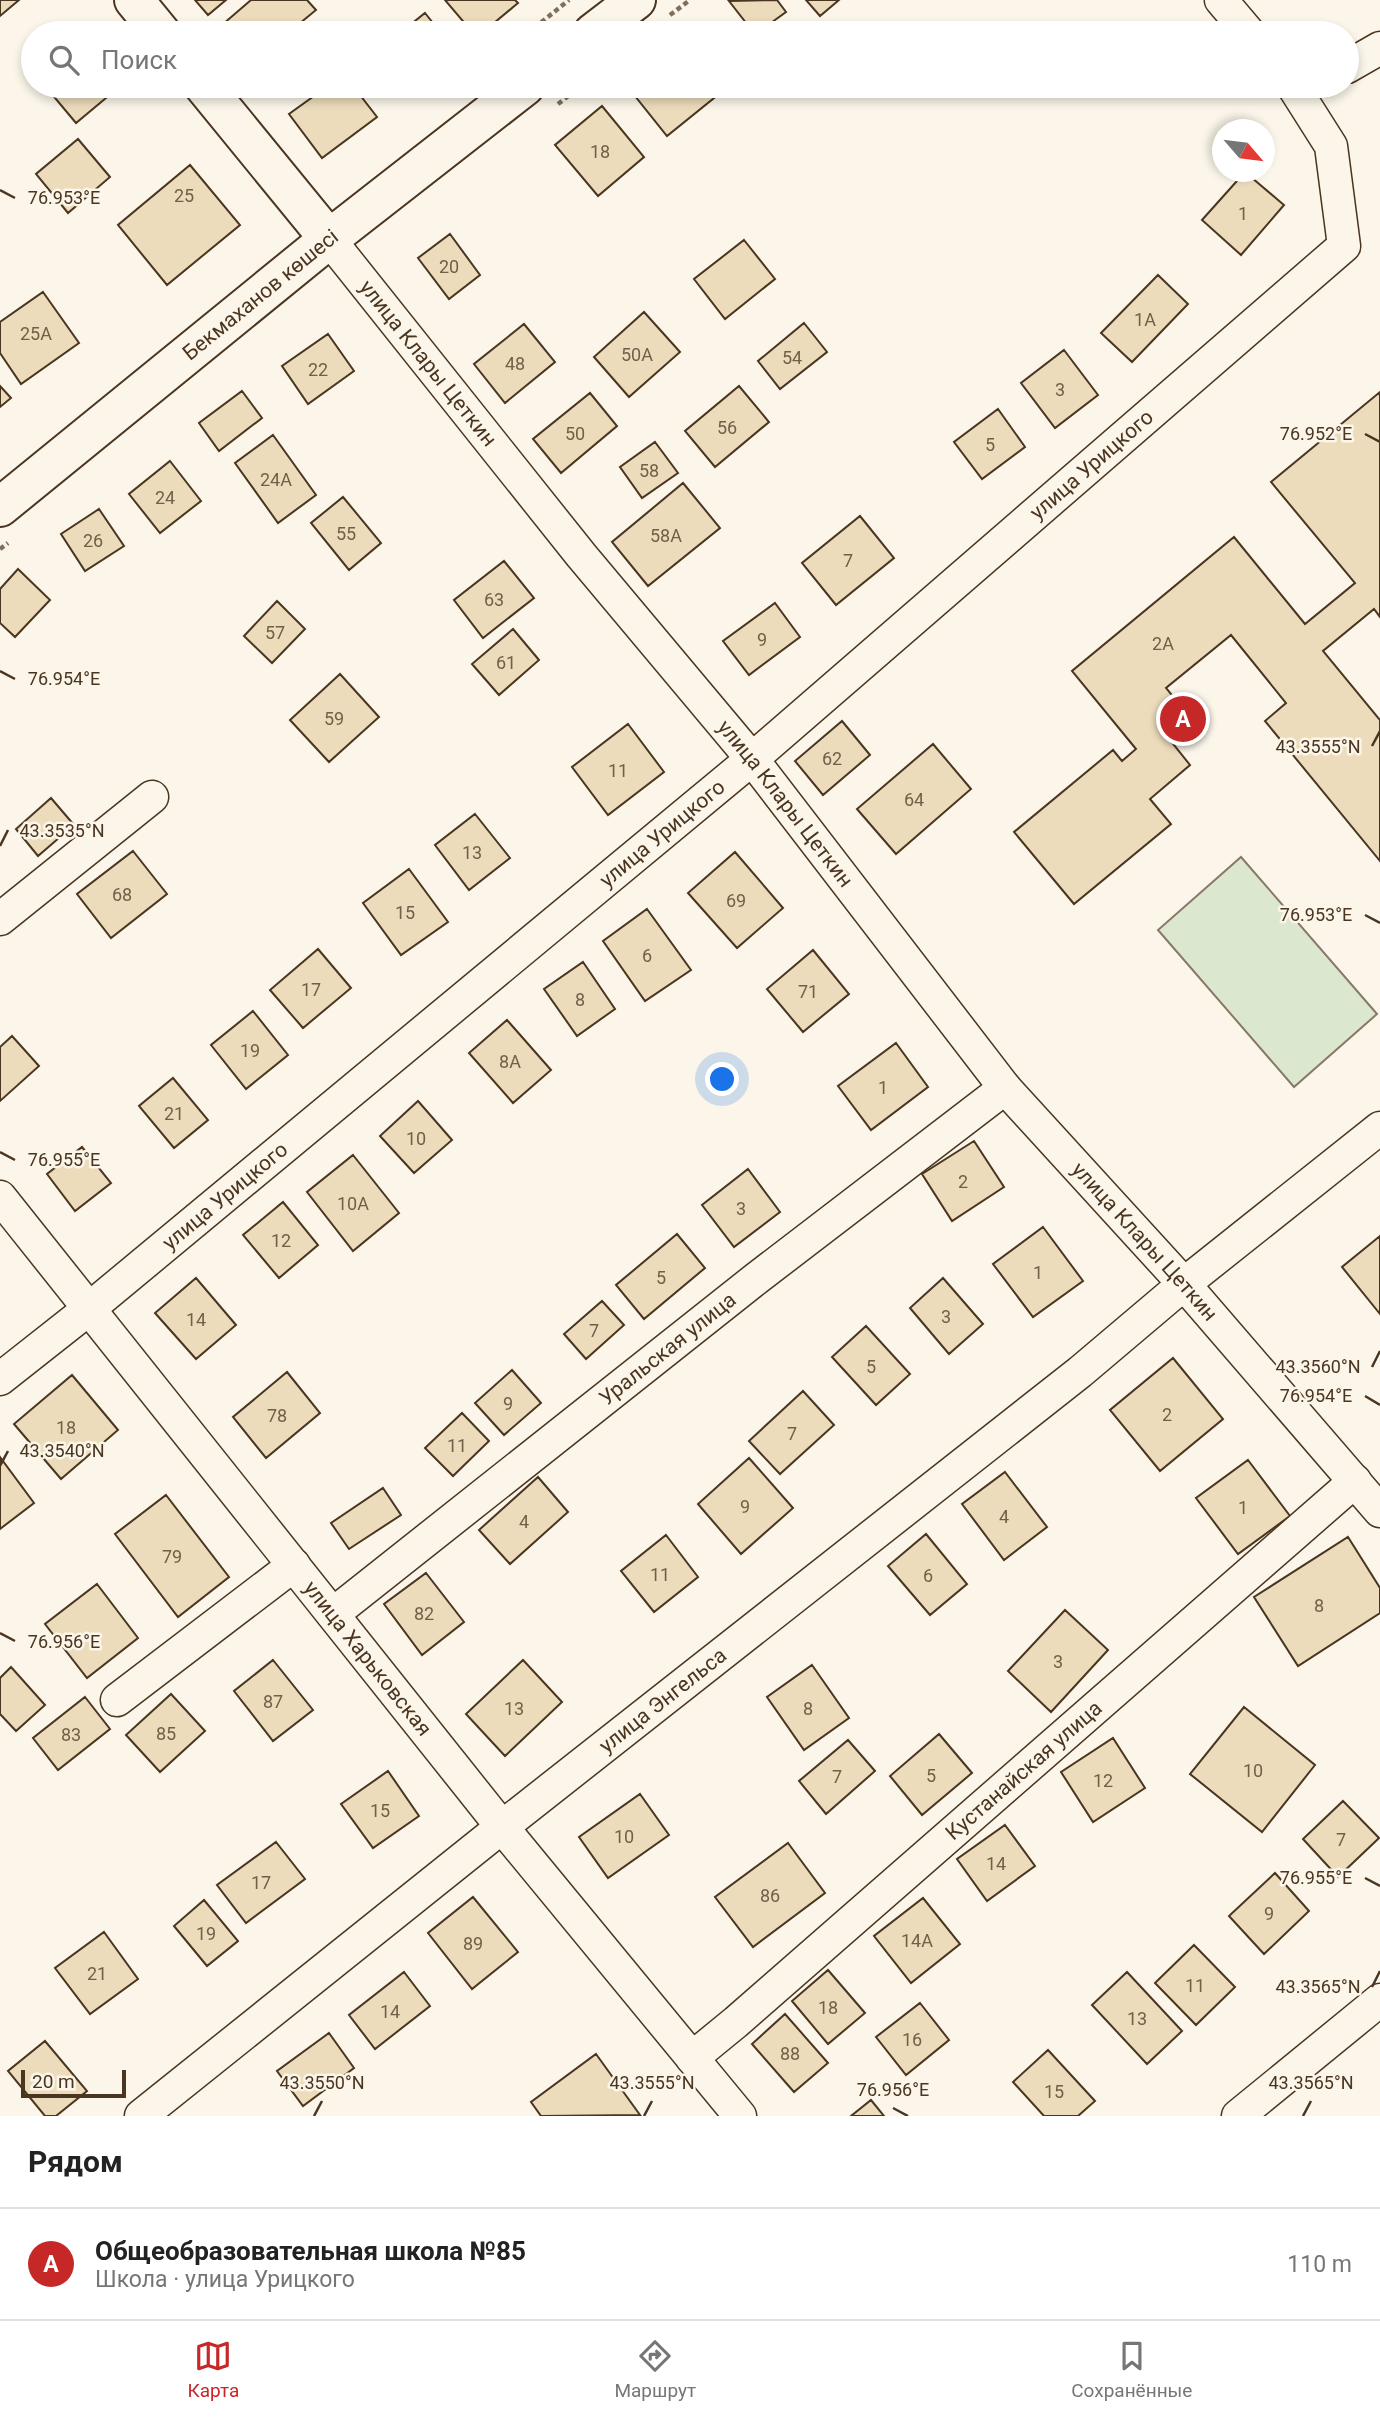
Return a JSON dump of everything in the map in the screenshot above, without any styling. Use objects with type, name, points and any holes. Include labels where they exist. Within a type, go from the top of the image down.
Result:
[{"type":"main road","points":[[134,0],[151,21]]},
{"type":"main road","points":[[609,21],[636,0]]},
{"type":"main road","name":"улица Клары Цеткин","points":[[214,98],[329,239]]},
{"type":"main road","name":"Бекмаханов көшесі","points":[[0,507],[329,239],[510,98]]},
{"type":"street","points":[[1221,0],[1239,21]]},
{"type":"street","points":[[1359,60],[1380,47]]},
{"type":"street","name":"улица Урицкого","points":[[0,1379],[90,1308],[752,759],[1344,246],[1331,146],[1307,98]]},
{"type":"street","name":"улица Клары Цеткин","points":[[329,239],[581,555],[752,759],[1005,1088],[1184,1284],[1380,1511]]},
{"type":"street","points":[[0,919],[152,797]]},
{"type":"street","name":"Уральская улица","points":[[333,1614],[757,1278],[1005,1088]]},
{"type":"street","name":"улица Энгельса","points":[[141,2116],[502,1827],[1080,1372],[1184,1284],[1380,1128]]},
{"type":"street","name":"улица Харьковская","points":[[0,1197],[502,1827],[740,2116]]},
{"type":"street","name":"Кустанайская улица","points":[[692,2058],[737,2022],[1355,1480]]},
{"type":"street","points":[[117,1700],[294,1565]]},
{"type":"street","points":[[1238,2116],[1380,2000]]},
{"type":"path","points":[[543,21],[569,0]]},
{"type":"green space","points":[[1241,857],[1377,1014],[1294,1087],[1158,930]]},
{"type":"building","points":[[0,0],[19,0],[0,16]]},
{"type":"building","points":[[195,0],[226,0],[208,15]]},
{"type":"building","points":[[251,0],[307,0],[316,10],[303,21],[226,21]]},
{"type":"building","points":[[445,0],[515,0],[518,3],[496,21],[463,21]]},
{"type":"building","points":[[777,0],[786,12],[774,21],[745,21],[729,1]]},
{"type":"building","points":[[806,0],[839,0],[820,16]]},
{"type":"building","points":[[425,13],[431,21],[415,21]]},
{"type":"building","points":[[55,98],[106,98],[76,123]]},
{"type":"building","points":[[311,98],[362,98],[377,117],[322,158],[289,114]]},
{"type":"building","points":[[637,98],[714,98],[667,136]]},
{"type":"building","points":[[602,106],[644,157],[598,196],[555,145]]},
{"type":"building","points":[[78,139],[110,177],[68,213],[36,174]]},
{"type":"building","points":[[190,165],[240,225],[167,285],[118,225]]},
{"type":"building","points":[[1236,182],[1257,182],[1284,205],[1241,255],[1202,220]]},
{"type":"building","points":[[450,234],[480,275],[449,299],[418,258]]},
{"type":"building","points":[[744,240],[775,279],[725,319],[694,279]]},
{"type":"building","points":[[1158,275],[1188,304],[1132,362],[1101,333]]},
{"type":"building","points":[[43,292],[79,343],[21,384],[0,353],[0,322]]},
{"type":"building","points":[[644,312],[680,352],[629,397],[594,357]]},
{"type":"building","points":[[804,323],[827,352],[780,389],[758,361]]},
{"type":"building","points":[[524,324],[555,362],[505,403],[474,364]]},
{"type":"building","points":[[328,334],[354,371],[308,404],[282,366]]},
{"type":"building","points":[[1064,350],[1098,395],[1055,428],[1021,383]]},
{"type":"building","points":[[0,386],[11,398],[0,407]]},
{"type":"building","points":[[739,386],[769,422],[715,467],[685,431]]},
{"type":"building","points":[[242,391],[262,418],[219,451],[199,423]]},
{"type":"building","points":[[1380,392],[1380,617],[1374,609],[1323,651],[1380,720],[1380,861],[1265,721],[1286,703],[1231,635],[1166,688],[1185,711],[1162,730],[1190,765],[1150,799],[1171,824],[1074,904],[1014,832],[1113,750],[1122,761],[1136,749],[1072,671],[1234,537],[1305,624],[1355,583],[1271,482]]},
{"type":"building","points":[[590,393],[617,426],[561,473],[533,439]]},
{"type":"building","points":[[998,409],[1025,447],[982,479],[954,442]]},
{"type":"building","points":[[273,435],[316,495],[278,523],[235,463]]},
{"type":"building","points":[[655,442],[678,473],[642,498],[620,467]]},
{"type":"building","points":[[170,461],[201,501],[160,533],[129,494]]},
{"type":"building","points":[[683,483],[720,528],[648,586],[612,542]]},
{"type":"building","points":[[343,497],[381,543],[349,570],[311,523]]},
{"type":"building","points":[[99,509],[124,546],[85,571],[61,534]]},
{"type":"building","points":[[860,516],[894,558],[836,605],[802,563]]},
{"type":"building","points":[[504,561],[534,598],[483,638],[454,600]]},
{"type":"building","points":[[18,569],[50,600],[15,637],[0,623],[0,589]]},
{"type":"building","points":[[277,601],[305,629],[272,663],[244,636]]},
{"type":"building","points":[[775,603],[800,637],[749,675],[723,641]]},
{"type":"building","points":[[513,629],[539,660],[499,695],[472,664]]},
{"type":"building","points":[[340,674],[379,717],[329,762],[290,720]]},
{"type":"building","points":[[842,721],[870,755],[823,795],[795,761]]},
{"type":"building","points":[[628,724],[664,772],[608,815],[572,767]]},
{"type":"building","points":[[933,744],[971,789],[896,854],[857,809]]},
{"type":"building","points":[[51,798],[74,825],[38,856],[16,829]]},
{"type":"building","points":[[475,814],[510,858],[469,890],[435,845]]},
{"type":"building","points":[[133,851],[167,894],[111,938],[77,894]]},
{"type":"building","points":[[735,852],[783,908],[737,948],[688,893]]},
{"type":"building","points":[[409,869],[448,922],[401,955],[363,903]]},
{"type":"building","points":[[647,909],[691,970],[645,1001],[603,941]]},
{"type":"building","points":[[318,949],[351,988],[303,1028],[270,990]]},
{"type":"building","points":[[813,950],[849,994],[803,1032],[767,989]]},
{"type":"building","points":[[583,962],[615,1009],[577,1036],[544,989]]},
{"type":"building","points":[[253,1011],[288,1055],[246,1089],[211,1045]]},
{"type":"building","points":[[507,1020],[551,1070],[513,1103],[469,1053]]},
{"type":"building","points":[[12,1036],[39,1066],[0,1101],[0,1047]]},
{"type":"building","points":[[896,1043],[928,1087],[871,1130],[838,1086]]},
{"type":"building","points":[[173,1078],[208,1120],[174,1148],[139,1106]]},
{"type":"building","points":[[418,1101],[452,1140],[414,1173],[380,1136]]},
{"type":"building","points":[[974,1141],[1004,1187],[952,1221],[922,1174]]},
{"type":"building","points":[[82,1147],[111,1183],[75,1211],[47,1174]]},
{"type":"building","points":[[353,1155],[399,1213],[353,1251],[307,1192]]},
{"type":"building","points":[[748,1169],[780,1212],[734,1247],[702,1205]]},
{"type":"building","points":[[283,1202],[318,1245],[279,1278],[243,1235]]},
{"type":"building","points":[[1043,1227],[1083,1281],[1033,1317],[993,1264]]},
{"type":"building","points":[[677,1234],[705,1268],[644,1319],[616,1285]]},
{"type":"building","points":[[1380,1236],[1380,1314],[1342,1267]]},
{"type":"building","points":[[196,1278],[236,1325],[196,1359],[155,1313]]},
{"type":"building","points":[[943,1278],[983,1324],[949,1354],[910,1308]]},
{"type":"building","points":[[602,1301],[624,1325],[586,1359],[564,1334]]},
{"type":"building","points":[[866,1326],[910,1374],[876,1405],[832,1357]]},
{"type":"building","points":[[1173,1358],[1223,1419],[1160,1471],[1110,1410]]},
{"type":"building","points":[[512,1370],[541,1403],[504,1435],[475,1403]]},
{"type":"building","points":[[287,1372],[320,1413],[266,1458],[233,1417]]},
{"type":"building","points":[[72,1375],[118,1430],[61,1479],[14,1424]]},
{"type":"building","points":[[803,1391],[834,1425],[780,1474],[749,1441]]},
{"type":"building","points":[[462,1413],[489,1441],[453,1476],[425,1448]]},
{"type":"building","points":[[0,1457],[34,1503],[0,1529]]},
{"type":"building","points":[[749,1458],[793,1508],[741,1554],[698,1504]]},
{"type":"building","points":[[1248,1460],[1290,1516],[1238,1554],[1196,1498]]},
{"type":"building","points":[[1005,1472],[1047,1527],[1004,1560],[962,1504]]},
{"type":"building","points":[[538,1477],[568,1512],[510,1564],[479,1530]]},
{"type":"building","points":[[383,1488],[401,1515],[349,1549],[331,1523]]},
{"type":"building","points":[[166,1495],[229,1577],[178,1617],[115,1534]]},
{"type":"building","points":[[926,1534],[967,1584],[930,1615],[888,1566]]},
{"type":"building","points":[[666,1535],[698,1577],[654,1612],[621,1571]]},
{"type":"building","points":[[1348,1537],[1380,1588],[1380,1613],[1298,1666],[1254,1597]]},
{"type":"building","points":[[426,1573],[464,1622],[422,1655],[384,1604]]},
{"type":"building","points":[[97,1584],[138,1638],[87,1678],[45,1624]]},
{"type":"building","points":[[1065,1610],[1108,1650],[1051,1712],[1008,1671]]},
{"type":"building","points":[[273,1660],[313,1710],[273,1741],[234,1691]]},
{"type":"building","points":[[523,1660],[562,1702],[505,1756],[466,1714]]},
{"type":"building","points":[[812,1665],[849,1718],[804,1750],[767,1697]]},
{"type":"building","points":[[11,1667],[45,1705],[16,1731],[0,1714],[0,1678]]},
{"type":"building","points":[[171,1694],[205,1731],[160,1772],[126,1735]]},
{"type":"building","points":[[85,1697],[110,1729],[58,1770],[33,1738]]},
{"type":"building","points":[[1244,1707],[1315,1765],[1262,1832],[1190,1774]]},
{"type":"building","points":[[939,1734],[972,1773],[922,1815],[890,1776]]},
{"type":"building","points":[[1113,1738],[1145,1788],[1093,1822],[1061,1772]]},
{"type":"building","points":[[848,1740],[875,1771],[826,1814],[799,1781]]},
{"type":"building","points":[[388,1771],[419,1816],[373,1848],[341,1804]]},
{"type":"building","points":[[640,1794],[669,1835],[608,1878],[579,1837]]},
{"type":"building","points":[[1343,1801],[1379,1838],[1338,1877],[1303,1839]]},
{"type":"building","points":[[1005,1825],[1035,1866],[987,1901],[957,1859]]},
{"type":"building","points":[[276,1842],[305,1879],[246,1923],[217,1885]]},
{"type":"building","points":[[788,1843],[825,1893],[753,1947],[715,1897]]},
{"type":"building","points":[[1275,1873],[1309,1911],[1264,1954],[1229,1916]]},
{"type":"building","points":[[473,1897],[518,1952],[472,1989],[428,1933]]},
{"type":"building","points":[[923,1898],[960,1944],[911,1983],[874,1936]]},
{"type":"building","points":[[204,1900],[238,1941],[207,1966],[174,1926]]},
{"type":"building","points":[[104,1932],[138,1979],[90,2014],[55,1968]]},
{"type":"building","points":[[1194,1945],[1235,1987],[1196,2025],[1155,1983]]},
{"type":"building","points":[[828,1970],[865,2013],[828,2044],[792,2001]]},
{"type":"building","points":[[404,1972],[430,2006],[375,2049],[349,2015]]},
{"type":"building","points":[[1127,1972],[1182,2031],[1147,2064],[1092,2005]]},
{"type":"building","points":[[920,2003],[949,2040],[906,2075],[876,2037]]},
{"type":"building","points":[[785,2014],[828,2063],[794,2092],[752,2044]]},
{"type":"building","points":[[329,2033],[354,2068],[303,2106],[277,2071]]},
{"type":"building","points":[[45,2041],[87,2091],[56,2116],[45,2116],[8,2071]]},
{"type":"building","points":[[1048,2050],[1095,2101],[1078,2116],[1044,2116],[1013,2082]]},
{"type":"building","points":[[596,2054],[640,2115],[541,2116],[531,2102]]},
{"type":"building","points":[[871,2100],[884,2116],[851,2116]]},
{"type":"place","name":"Общеобразовательная школа №85","points":[[1183,719]]}]
